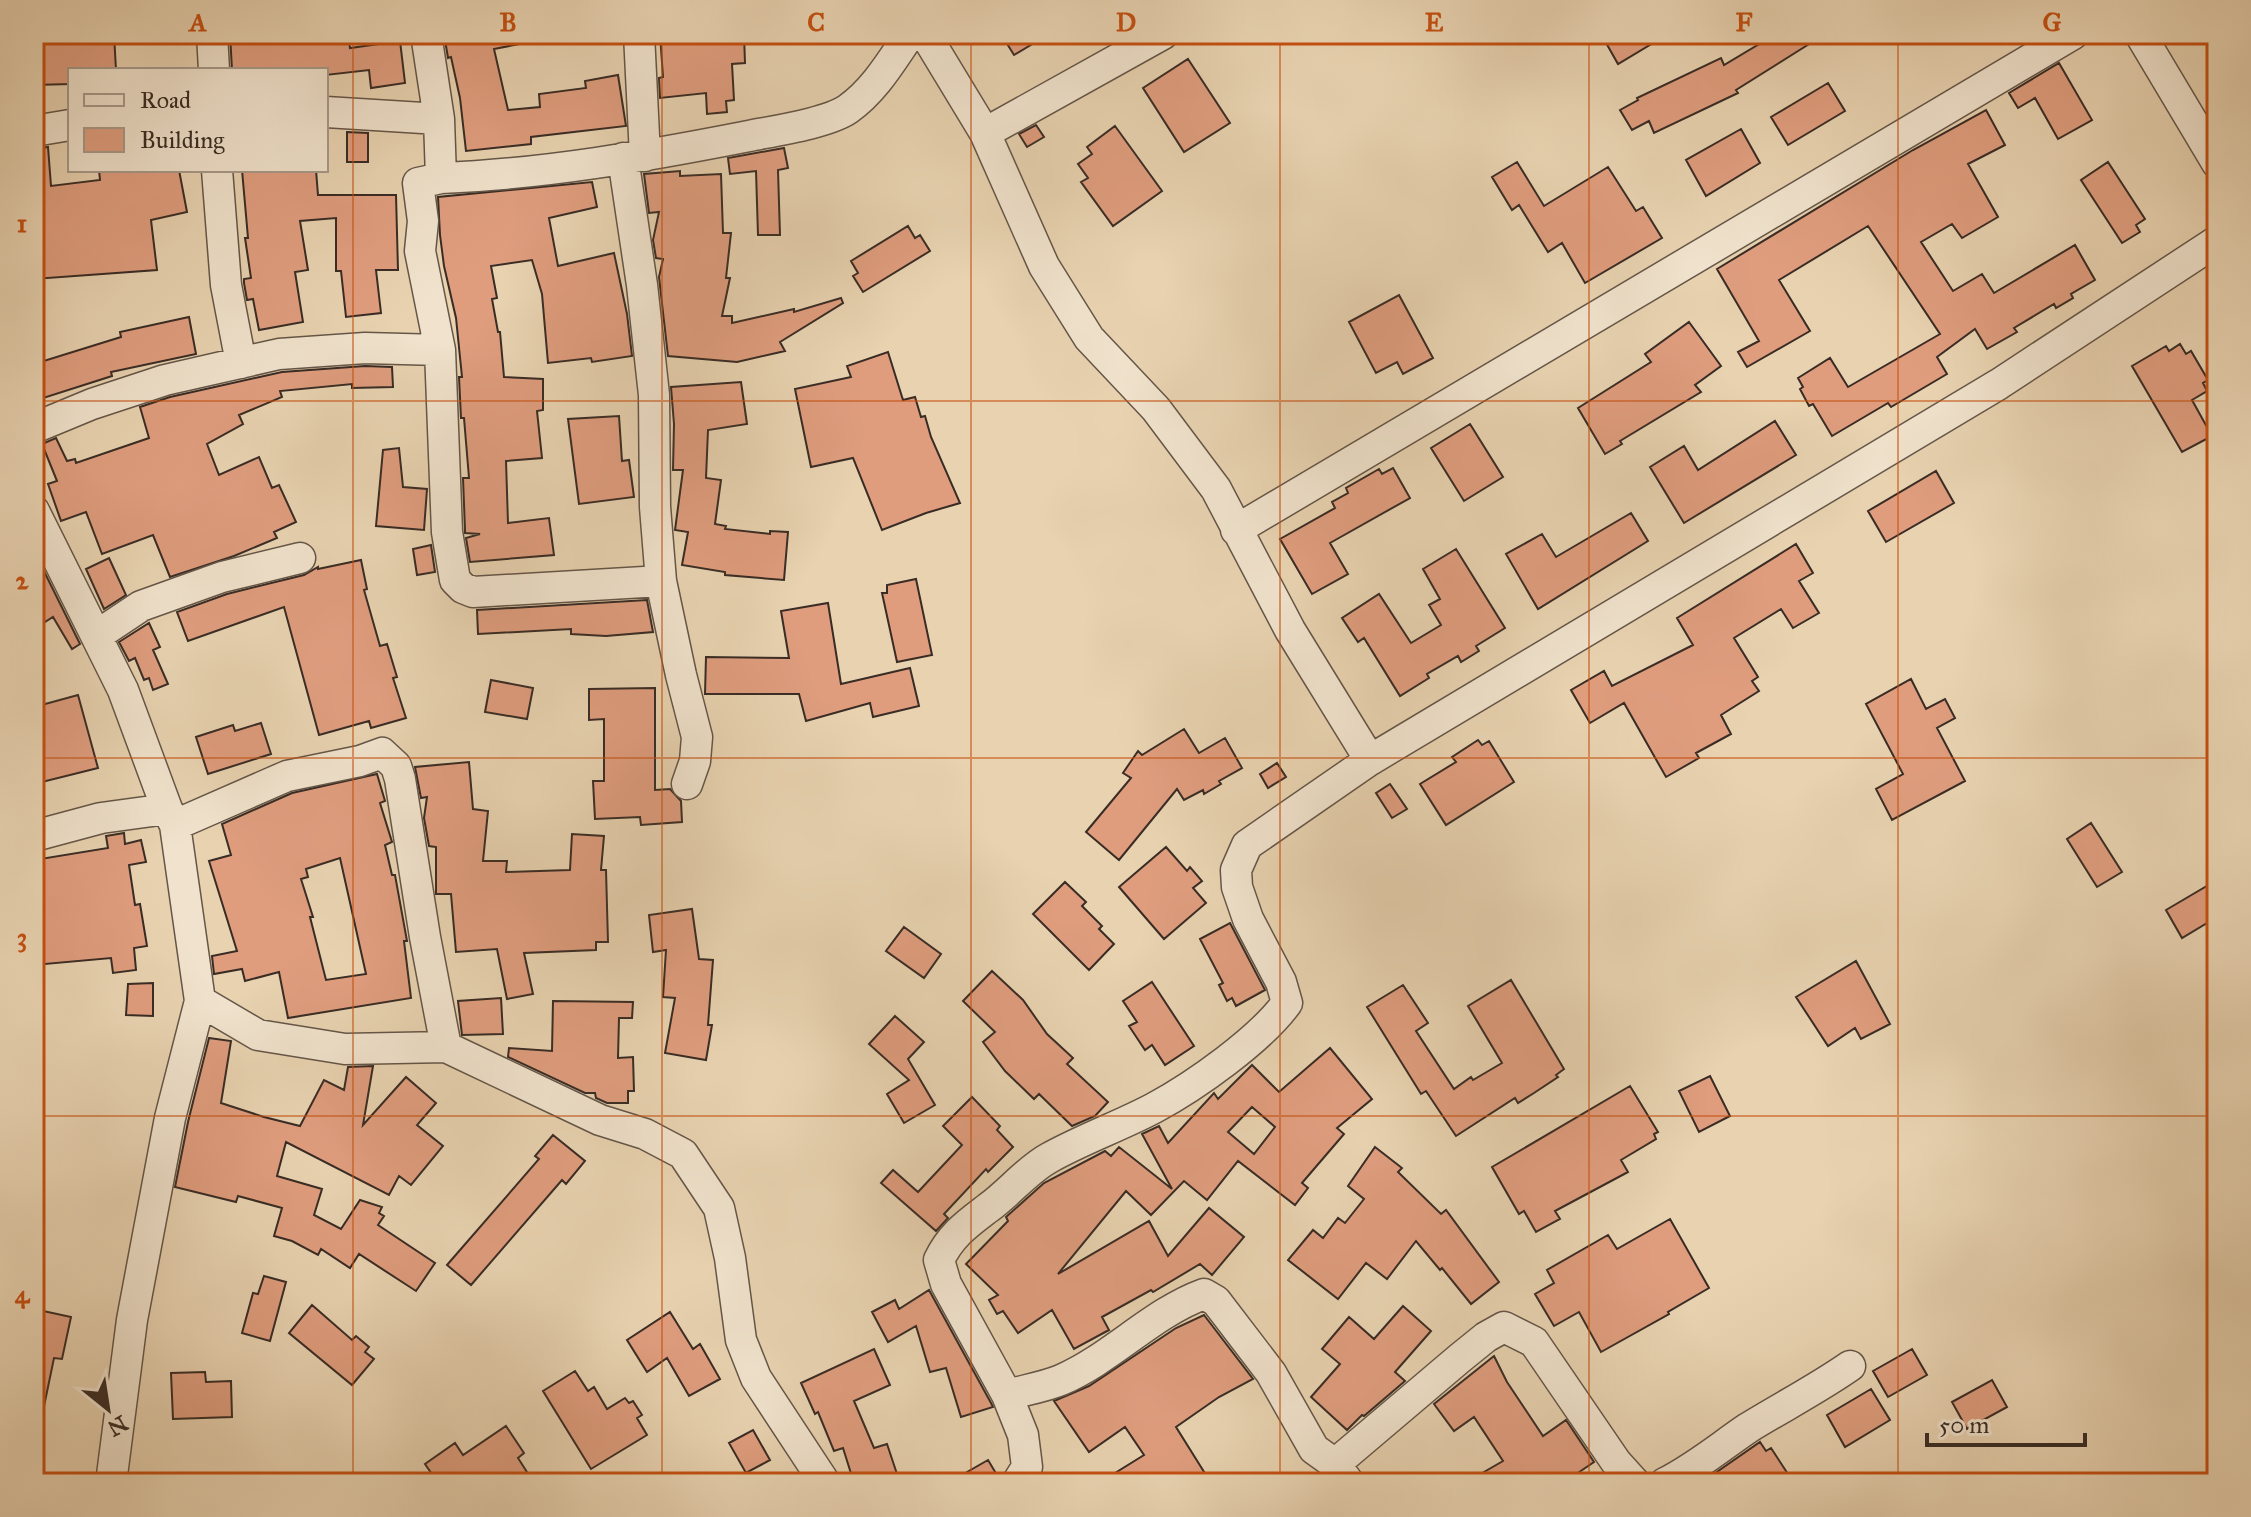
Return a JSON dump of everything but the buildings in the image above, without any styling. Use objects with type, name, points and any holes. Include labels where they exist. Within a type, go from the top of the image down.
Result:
[{"type":"street","points":[[212,34],[214,68]]},
{"type":"street","points":[[426,34],[439,119],[441,178]]},
{"type":"street","points":[[639,34],[634,157],[642,285],[654,395],[655,507],[661,581],[697,737],[695,761],[687,784]]},
{"type":"street","points":[[661,581],[473,592],[455,580],[447,532],[440,350],[420,251],[423,221],[418,183],[441,178],[509,176],[796,127],[846,111],[869,91],[910,34]]},
{"type":"street","points":[[925,34],[985,133],[1044,266],[1089,338],[1156,409],[1216,489],[1290,630],[1370,760]]},
{"type":"street","points":[[985,133],[1163,34]]},
{"type":"street","points":[[1236,530],[2073,34]]},
{"type":"street","points":[[2140,34],[2217,163]]},
{"type":"street","points":[[328,112],[439,119]]},
{"type":"street","points":[[34,131],[68,125]]},
{"type":"street","points":[[217,172],[226,285],[241,363]]},
{"type":"street","points":[[1017,1483],[1027,1467],[1023,1435],[1007,1395],[946,1284],[939,1260],[948,1242],[967,1222],[1046,1159],[1157,1107],[1226,1060],[1273,1022],[1287,1003],[1281,982],[1248,919],[1237,887],[1236,870],[1247,845],[1370,760],[1999,384],[2217,241]]},
{"type":"street","points":[[34,428],[92,404],[165,380],[279,354],[365,348],[440,350]]},
{"type":"street","points":[[34,511],[123,690],[171,817],[200,1001],[170,1118],[132,1320],[111,1483]]},
{"type":"street","points":[[96,636],[141,606],[222,577],[300,558]]},
{"type":"street","points":[[34,836],[101,818],[171,817],[287,776],[360,761],[382,753],[390,759],[400,779],[446,1047]]},
{"type":"street","points":[[200,1001],[258,1035],[345,1049],[446,1047],[600,1120],[645,1134],[683,1154],[719,1208],[730,1258],[741,1340],[756,1378],[825,1483]]},
{"type":"street","points":[[1007,1395],[1061,1380],[1184,1302],[1204,1294],[1216,1301],[1271,1373],[1314,1449],[1342,1474],[1460,1358],[1504,1327],[1534,1342],[1616,1462],[1635,1483]]},
{"type":"street","points":[[1665,1483],[1693,1469],[1748,1428],[1819,1388],[1850,1366]]}]
